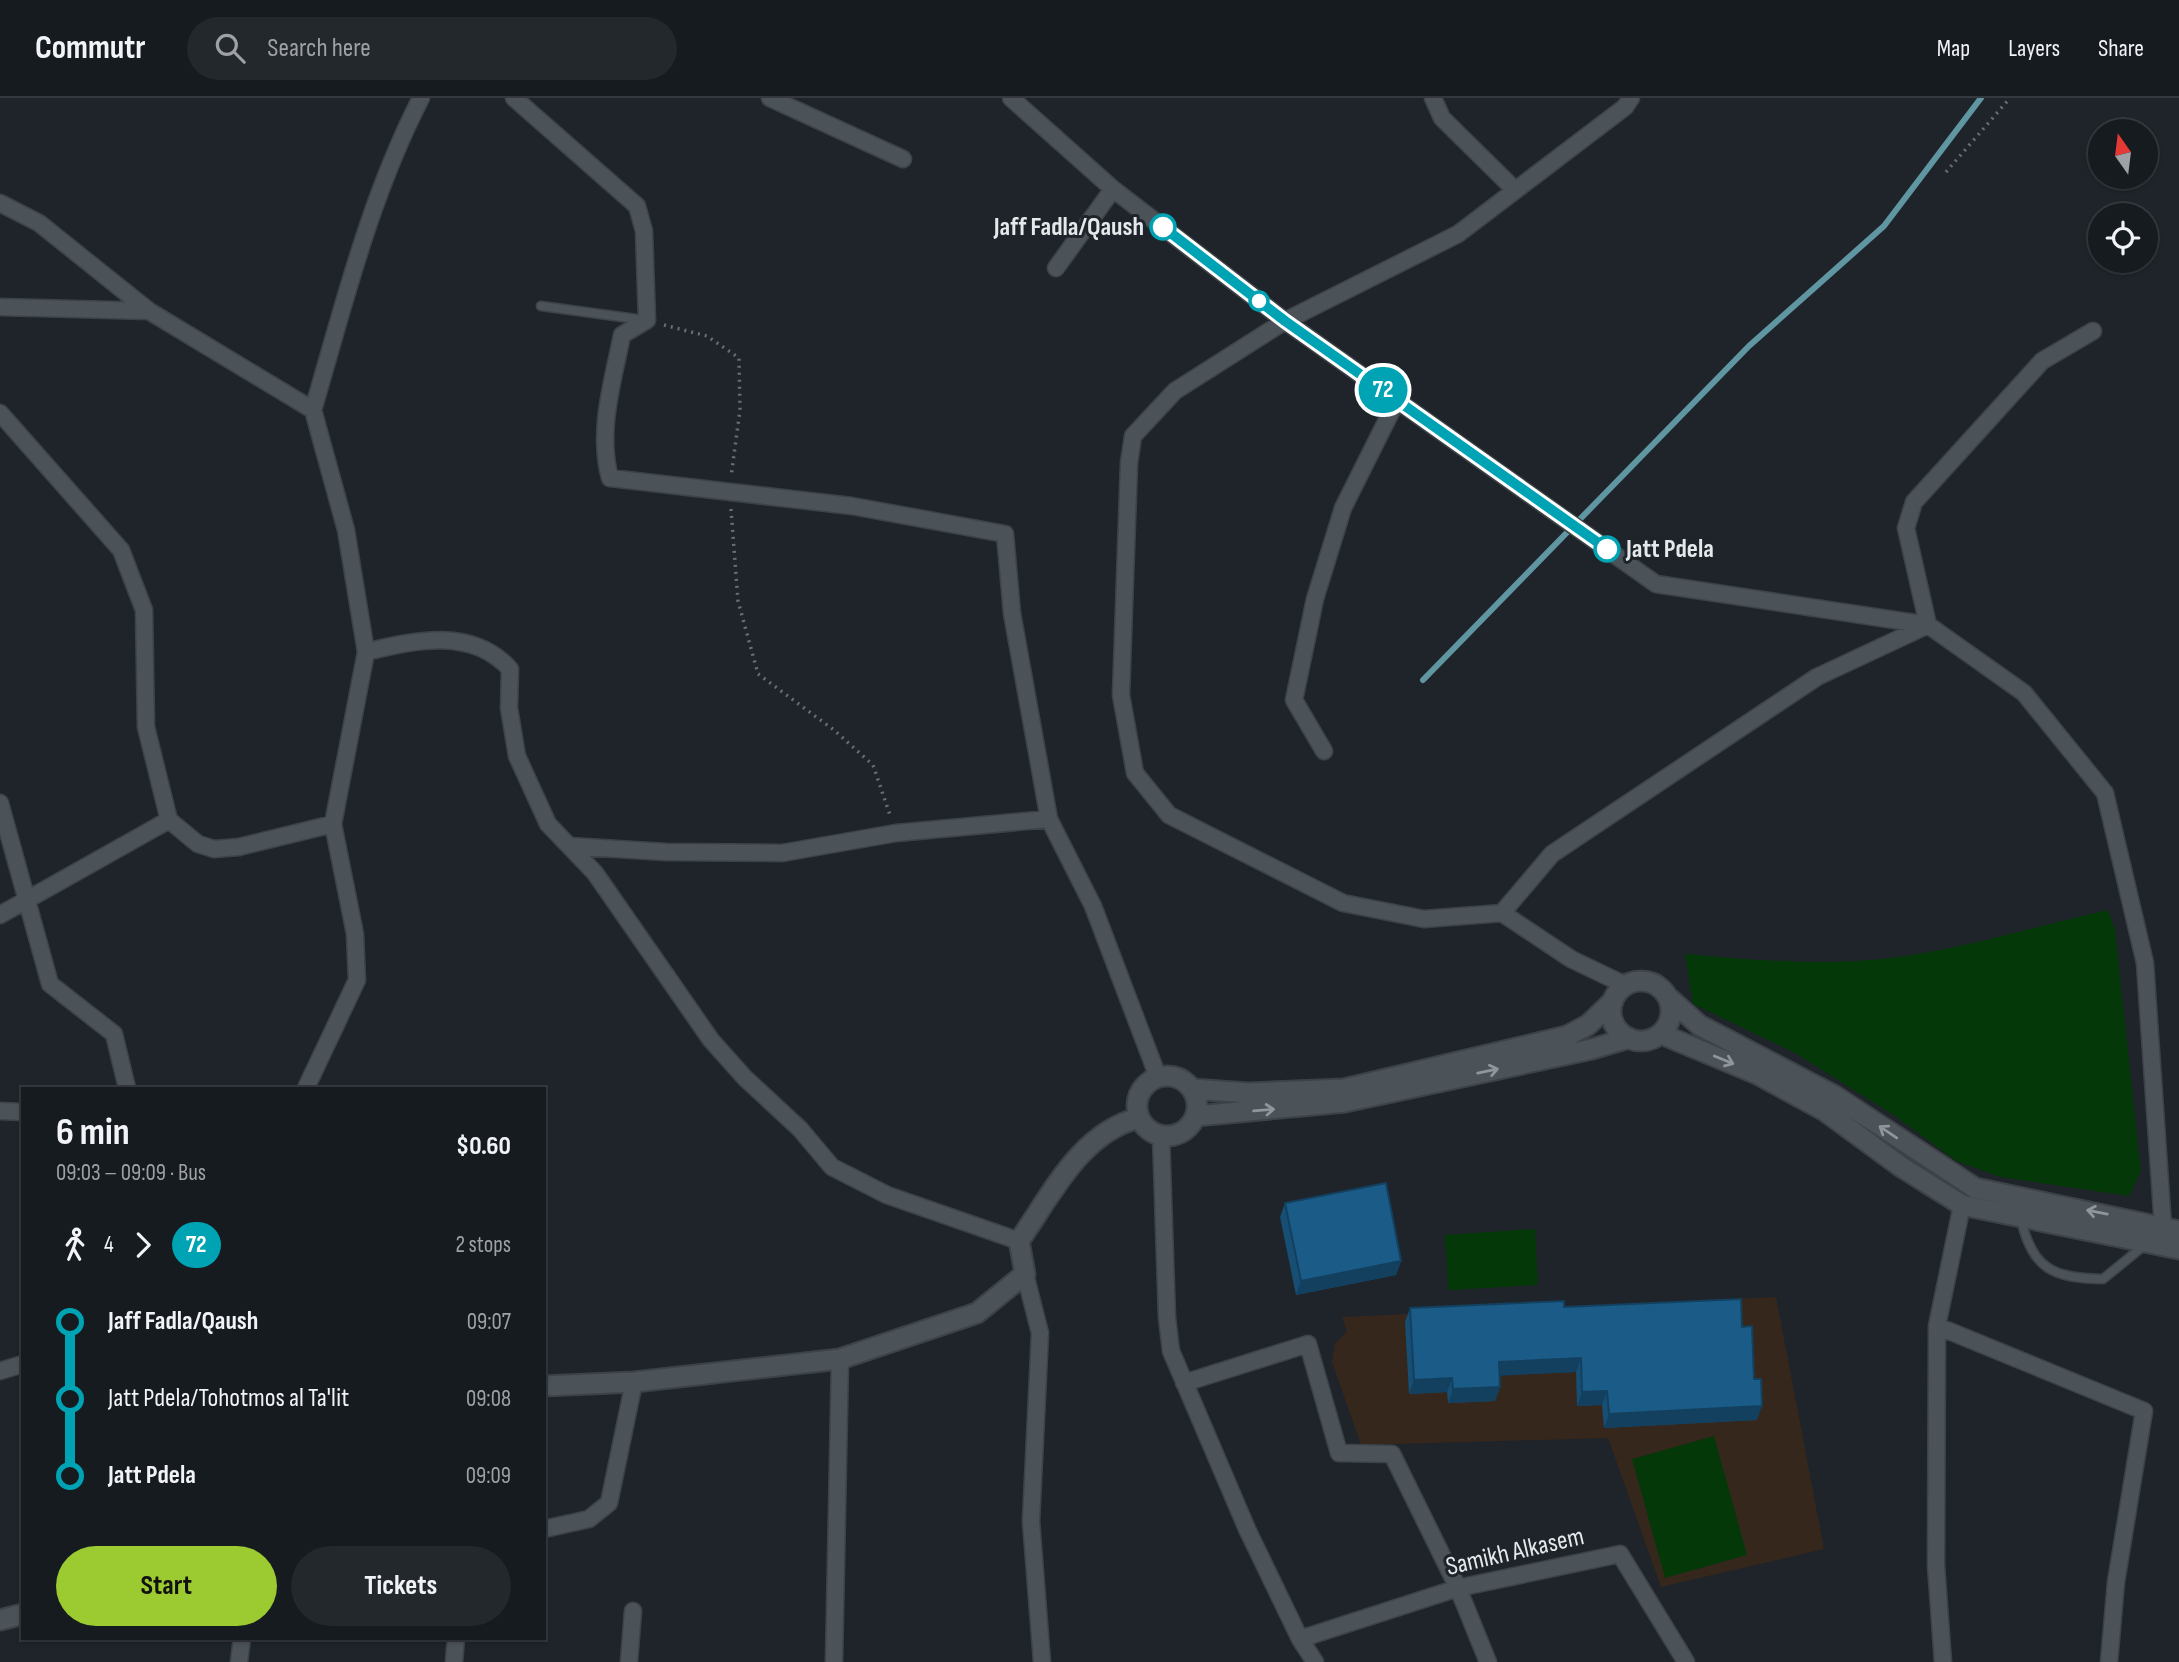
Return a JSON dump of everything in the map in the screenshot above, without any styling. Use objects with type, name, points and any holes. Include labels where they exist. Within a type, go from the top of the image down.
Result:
[{"type":"street","points":[[306,1087],[357,980],[355,934],[333,824],[366,652],[346,530],[313,410],[372,208],[402,135],[421,98]]},
{"type":"street","points":[[514,98],[637,206],[644,231],[647,320],[622,335],[609,397],[604,454],[610,478],[852,506],[1005,534],[1012,613],[1049,819],[1093,906],[1158,1077]]},
{"type":"street","points":[[770,98],[902,159]]},
{"type":"street","points":[[1011,98],[1113,189],[1285,321],[1656,584],[1928,625],[2024,693],[2105,793],[2146,964],[2171,1229],[1975,1188],[1835,1096],[1699,1025],[1655,983],[1645,981],[1619,993],[1588,1026],[1567,1036],[1343,1089],[1248,1093],[1192,1089]]},
{"type":"street","points":[[1433,98],[1441,118],[1515,190]]},
{"type":"street","points":[[1619,993],[1502,913],[1424,919],[1343,903],[1168,815],[1135,773],[1121,695],[1129,463],[1133,436],[1175,391],[1285,321],[1458,234],[1625,107],[1631,98]]},
{"type":"street","points":[[1056,268],[1113,189]]},
{"type":"street","points":[[0,203],[39,223],[149,311],[313,410]]},
{"type":"street","points":[[0,307],[149,311]]},
{"type":"street","points":[[1928,625],[1906,528],[1914,502],[2042,362],[2093,331]]},
{"type":"street","points":[[1324,751],[1294,700],[1314,598],[1343,508],[1397,400]]},
{"type":"street","points":[[0,413],[121,550],[144,610],[146,727],[169,820],[198,844],[214,849],[239,847],[333,824]]},
{"type":"street","points":[[1502,913],[1552,854],[1817,677],[1928,625]]},
{"type":"street","points":[[366,652],[419,639],[471,644],[497,654],[510,669],[509,708],[517,756],[548,824],[595,873],[711,1041],[745,1078],[800,1129],[832,1167],[887,1195],[1019,1241]]},
{"type":"street","points":[[0,803],[50,984],[114,1034],[127,1087]]},
{"type":"street","points":[[569,846],[666,852],[782,853],[896,833],[1049,819]]},
{"type":"street","points":[[0,915],[169,820]]},
{"type":"street","points":[[1619,993],[1613,1021],[1617,1029],[1629,1038],[1643,1041],[1661,1034],[1671,1017],[1669,998]]},
{"type":"street","points":[[1661,1034],[1757,1074],[1825,1111],[1900,1166],[1962,1205],[2179,1249]]},
{"type":"street","points":[[1196,1116],[1345,1102],[1592,1049],[1629,1038]]},
{"type":"street","points":[[1158,1077],[1177,1077],[1192,1089],[1196,1098],[1196,1116],[1186,1130],[1170,1136],[1161,1136],[1144,1126],[1139,1118],[1138,1098],[1149,1082],[1158,1077]]},
{"type":"street","points":[[0,1111],[21,1112]]},
{"type":"street","points":[[1042,1662],[1031,1521],[1040,1333],[1019,1241],[1091,1142],[1117,1123],[1139,1118]]},
{"type":"street","points":[[1161,1136],[1167,1318],[1171,1351],[1300,1639],[1315,1662]]},
{"type":"street","points":[[1943,1662],[1936,1565],[1937,1325],[1962,1205]]},
{"type":"street","points":[[546,1386],[634,1382],[840,1359],[977,1313],[1025,1275]]},
{"type":"street","points":[[1937,1325],[2144,1411],[2116,1582],[2109,1662]]},
{"type":"street","points":[[1184,1383],[1308,1344],[1339,1452],[1392,1454],[1458,1588],[1488,1662]]},
{"type":"street","points":[[834,1662],[840,1359]]},
{"type":"street","points":[[0,1371],[21,1365]]},
{"type":"street","points":[[546,1529],[589,1519],[609,1503],[634,1382]]},
{"type":"street","name":"Samikh Alkasem","points":[[1300,1639],[1458,1588],[1620,1554],[1686,1662]]},
{"type":"street","points":[[629,1662],[633,1611]]},
{"type":"street","points":[[0,1620],[21,1615]]},
{"type":"street","points":[[239,1662],[242,1640]]},
{"type":"street","points":[[454,1662],[456,1640]]},
{"type":"lane","points":[[541,306],[647,320]]},
{"type":"lane","points":[[2021,1219],[2026,1243],[2037,1262],[2085,1279],[2103,1279],[2147,1243]]},
{"type":"path","points":[[1946,172],[2010,98]]},
{"type":"path","points":[[647,320],[707,336],[738,358],[740,410],[729,490],[738,601],[758,674],[834,730],[873,765],[896,833]]},
{"type":"shaded area","points":[[1776,1297],[1824,1549],[1661,1587],[1608,1438],[1361,1445],[1332,1362],[1335,1343],[1347,1331],[1342,1317]]},
{"type":"green space","points":[[2108,910],[2115,930],[2141,1171],[2129,1196],[2000,1177],[1956,1161],[1895,1116],[1795,1053],[1693,1004],[1685,954],[1835,962],[1887,958],[1951,948]]},
{"type":"green space","points":[[1535,1229],[1538,1285],[1448,1290],[1445,1235]]},
{"type":"green space","points":[[1714,1436],[1747,1555],[1665,1578],[1632,1459]]},
{"type":"building","points":[[1386,1183],[1401,1261],[1301,1281],[1285,1203]]},
{"type":"building","points":[[1741,1299],[1742,1327],[1752,1326],[1754,1379],[1761,1379],[1762,1406],[1609,1414],[1607,1391],[1582,1392],[1581,1358],[1499,1362],[1500,1387],[1453,1389],[1452,1378],[1414,1380],[1410,1308],[1564,1301],[1564,1307]]},
{"type":"waterway","points":[[1423,680],[1749,346],[1884,226],[1981,98]]},
{"type":"bus line","name":"72","points":[[1163,227],[1285,321],[1607,549]]},
{"type":"place","name":"Jaff Fadla/Qaush","points":[[1163,227]]},
{"type":"place","name":"Jatt Pdela","points":[[1607,549]]}]
